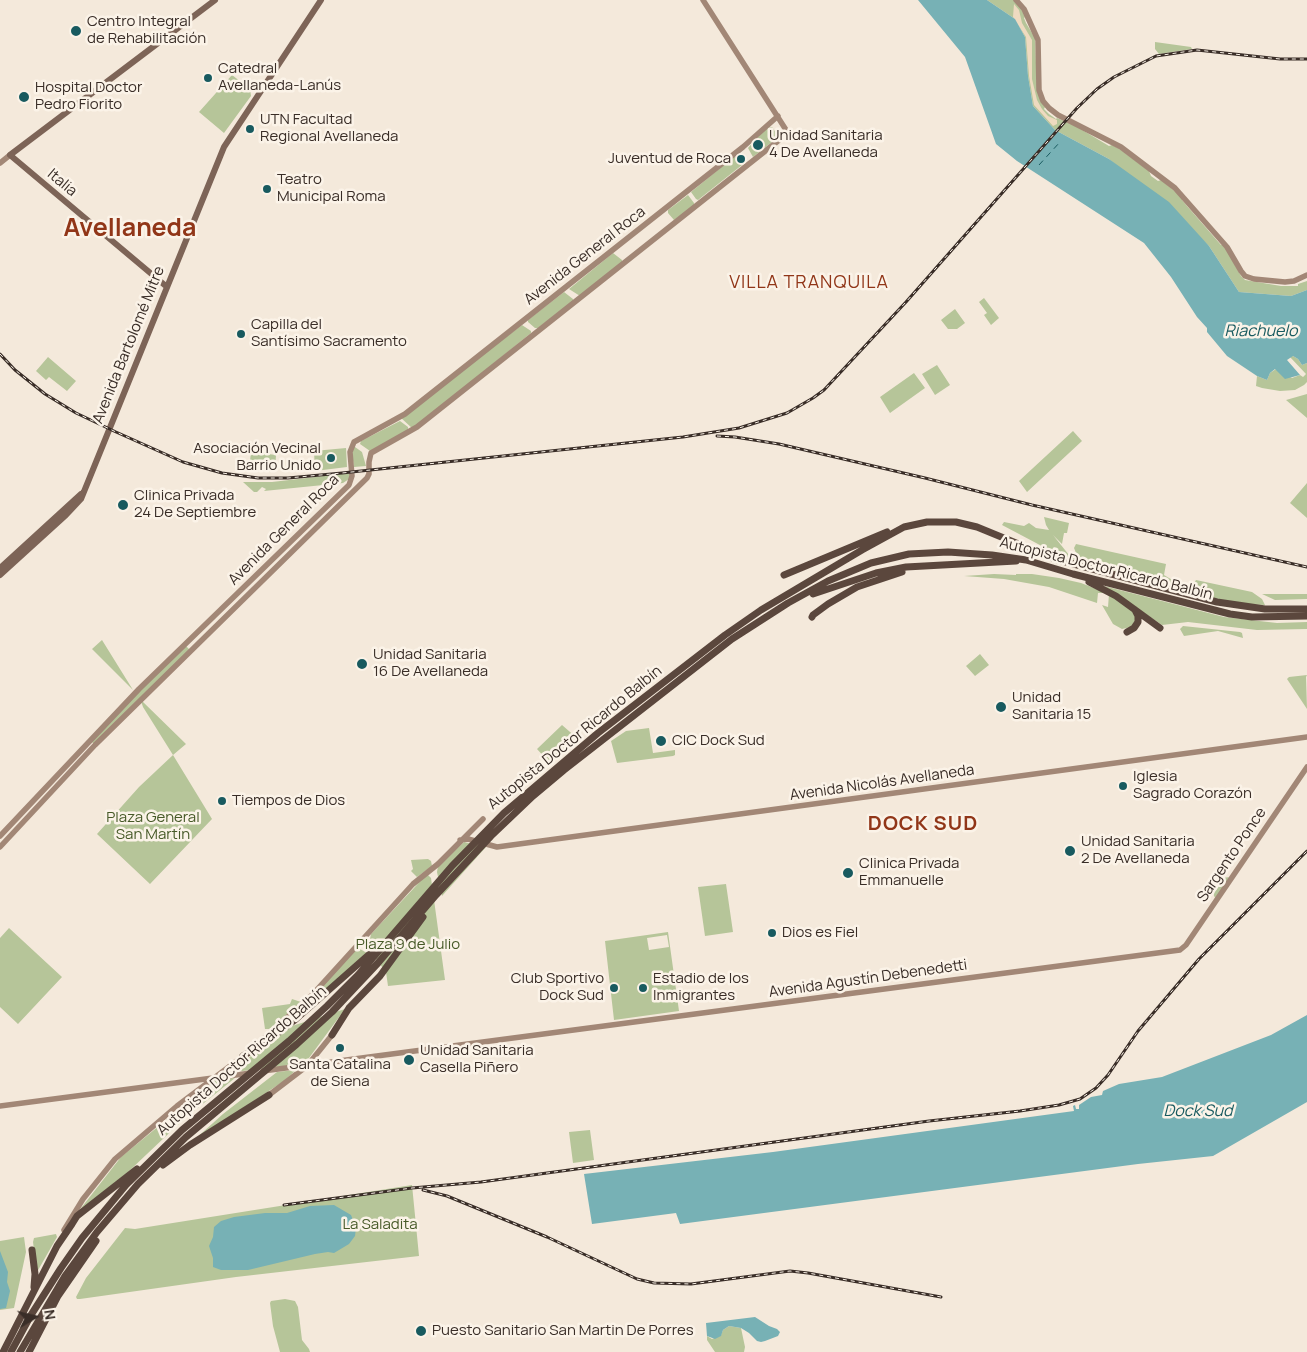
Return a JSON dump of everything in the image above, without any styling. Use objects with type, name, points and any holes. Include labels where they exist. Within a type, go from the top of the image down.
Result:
[{"type":"highway","name":"Autopista Doctor Ricardo Balbín","points":[[20,1352],[55,1292],[102,1226],[138,1184],[358,975],[487,828],[558,766],[725,635],[761,610],[820,575],[904,527],[940,521],[971,525],[1044,555],[1075,565],[1217,602],[1265,613],[1307,616]]},
{"type":"highway","points":[[784,575],[882,534],[904,527]]},
{"type":"highway","name":"Autopista Doctor Ricardo Balbín","points":[[12,1352],[31,1315],[73,1250],[104,1211],[155,1155],[223,1104],[297,1044],[332,1012],[378,963],[474,853],[533,796],[732,639],[788,603],[871,563],[922,552],[976,553],[1026,560],[1073,574],[1244,616],[1307,608]]},
{"type":"highway","points":[[29,1352],[58,1296],[86,1256],[114,1218],[163,1165],[223,1104],[295,1051],[340,1010],[497,835],[570,771],[738,640],[826,586],[876,572],[924,566],[1026,560]]},
{"type":"highway","points":[[812,617],[828,604],[856,587],[924,566]]},
{"type":"highway","points":[[1073,574],[1110,592],[1160,628]]},
{"type":"highway","points":[[1127,632],[1134,628],[1138,622],[1135,610]]},
{"type":"highway","points":[[332,1035],[349,1008],[365,993],[424,915]]},
{"type":"highway","points":[[244,1056],[271,1038],[306,1010],[366,958],[406,919]]},
{"type":"highway","points":[[163,1165],[194,1142],[268,1095]]},
{"type":"highway","points":[[3,1352],[57,1246],[77,1216],[155,1155]]},
{"type":"highway","points":[[32,1250],[35,1278],[33,1291]]},
{"type":"main road","points":[[0,163],[215,0]]},
{"type":"main road","name":"Avenida Bartolomé Mitre","points":[[0,575],[78,504],[224,147],[321,0]]},
{"type":"main road","points":[[703,0],[778,116]]},
{"type":"main road","points":[[1016,0],[1024,8],[1038,40],[1039,90],[1043,101],[1049,108],[1058,115],[1119,146],[1175,188],[1228,247],[1245,276],[1254,279],[1285,282],[1307,275]]},
{"type":"main road","name":"Avenida General Roca","points":[[0,836],[139,689],[349,484],[352,476],[350,452],[354,442],[405,414],[743,147],[778,116],[788,133],[417,427],[372,453],[369,458],[369,474],[367,478],[96,746],[0,847]]},
{"type":"main road","name":"Italia","points":[[10,155],[167,287]]},
{"type":"main road","name":"Avenida Bartolomé Mitre","points":[[0,568],[82,494]]},
{"type":"main road","name":"Avenida Nicolás Avellaneda","points":[[460,840],[468,839],[497,847],[1307,738]]},
{"type":"main road","name":"Sargento Ponce","points":[[1174,951],[1182,949],[1186,945],[1307,767]]},
{"type":"main road","points":[[57,1246],[83,1199],[115,1159],[177,1106],[244,1056],[312,995],[362,942],[408,888],[438,864],[483,819]]},
{"type":"main road","name":"Avenida Agustín Debenedetti","points":[[0,1106],[1174,951]]},
{"type":"main road","points":[[268,1095],[307,1066],[332,1035]]},
{"type":"green space","points":[[987,0],[1014,0],[1019,4],[1026,23],[1035,38],[1037,87],[1045,107],[1044,109],[1049,114],[1056,119],[1074,125],[1109,146],[1112,145],[1121,150],[1149,171],[1151,176],[1158,181],[1161,180],[1182,197],[1182,200],[1221,245],[1224,245],[1245,280],[1281,286],[1298,286],[1298,284],[1307,281],[1307,290],[1291,296],[1239,292],[1209,246],[1109,159],[1055,130],[1033,106],[1028,76],[1025,37],[1015,19]]},
{"type":"green space","points":[[1155,42],[1191,47],[1192,49],[1159,54],[1155,49]]},
{"type":"green space","points":[[232,75],[250,89],[251,96],[224,133],[199,112]]},
{"type":"green space","points":[[767,127],[772,127],[777,134],[777,138],[753,157],[748,148]]},
{"type":"green space","points":[[735,156],[742,165],[698,200],[696,199],[691,192]]},
{"type":"green space","points":[[688,195],[694,206],[674,220],[668,213],[668,210]]},
{"type":"green space","points":[[613,253],[622,262],[580,296],[569,289]]},
{"type":"green space","points":[[564,292],[573,301],[538,328],[535,328],[528,322],[528,320]]},
{"type":"green space","points":[[984,298],[999,318],[991,325],[984,315],[987,313],[979,302]]},
{"type":"green space","points":[[955,309],[965,323],[957,329],[948,329],[941,320]]},
{"type":"green space","points":[[522,325],[531,333],[413,429],[400,417]]},
{"type":"green space","points":[[1293,356],[1302,365],[1307,363],[1307,382],[1304,385],[1295,390],[1280,391],[1256,386],[1257,376],[1267,380],[1270,373],[1276,369],[1292,378],[1300,375],[1303,377],[1306,374],[1290,357]]},
{"type":"green space","points":[[48,357],[76,381],[67,391],[49,377],[46,380],[36,371]]},
{"type":"green space","points":[[937,365],[950,385],[935,395],[922,374]]},
{"type":"green space","points":[[914,373],[925,388],[890,413],[880,397]]},
{"type":"green space","points":[[1307,394],[1307,418],[1286,400]]},
{"type":"green space","points":[[400,421],[408,427],[408,430],[370,451],[360,444],[361,441]]},
{"type":"green space","points":[[1073,431],[1082,441],[1027,492],[1019,481]]},
{"type":"green space","points":[[354,447],[362,452],[366,466],[354,467],[352,454]]},
{"type":"green space","name":"Asociación Vecinal Barrio Unido","points":[[346,448],[347,467],[315,471],[314,451]]},
{"type":"green space","points":[[251,452],[276,455],[275,472],[249,470],[249,461],[247,470],[242,469],[244,460],[250,461]]},
{"type":"green space","points":[[350,473],[349,479],[343,483],[264,491],[266,489],[262,487],[257,492],[254,492],[243,482],[272,482]]},
{"type":"green space","points":[[1307,483],[1307,518],[1290,503]]},
{"type":"green space","points":[[1044,517],[1069,523],[1067,533],[1064,533],[1062,544],[1053,535],[1069,555],[1078,558],[1074,548],[1076,544],[1166,564],[1164,575],[1179,584],[1191,588],[1196,580],[1252,592],[1262,599],[1265,605],[1237,604],[1083,563],[1055,553],[1002,525],[1004,522],[1024,526],[1029,523],[1036,528],[1049,530]]},
{"type":"green space","points":[[1032,574],[1059,578],[1081,583],[1107,593],[1098,593],[1097,603],[1049,587],[1004,579],[964,576]]},
{"type":"green space","points":[[1104,586],[1224,617],[1277,623],[1307,622],[1307,629],[1257,630],[1188,622],[1162,625]]},
{"type":"green space","points":[[1109,594],[1135,611],[1137,617],[1131,627],[1122,629],[1113,624],[1102,605],[1108,607]]},
{"type":"green space","points":[[1262,594],[1307,594],[1307,599],[1275,600]]},
{"type":"green space","points":[[1183,626],[1240,632],[1243,638],[1218,631],[1184,636],[1180,629]]},
{"type":"green space","points":[[102,640],[133,690],[92,649]]},
{"type":"green space","points":[[185,645],[192,652],[142,701],[186,744],[173,755],[141,701],[95,745],[90,740]]},
{"type":"green space","points":[[980,654],[989,665],[975,676],[966,666]]},
{"type":"green space","points":[[1307,675],[1307,709],[1287,679],[1289,677]]},
{"type":"green space","points":[[562,725],[577,738],[548,761],[537,749]]},
{"type":"green space","points":[[649,728],[653,753],[675,750],[675,755],[617,763],[611,741],[626,731]]},
{"type":"green space","name":"Plaza General San Martín","points":[[173,755],[212,819],[150,884],[97,834],[139,787]]},
{"type":"green space","points":[[464,842],[486,847],[442,896],[437,872],[438,866]]},
{"type":"green space","points":[[428,859],[431,861],[432,866],[417,877],[411,871],[413,869],[411,860]]},
{"type":"green space","name":"Plaza 9 de Julio","points":[[427,874],[431,878],[445,980],[388,986],[386,972],[368,949],[371,934]]},
{"type":"green space","points":[[1229,877],[1217,900],[1214,896],[1212,880]]},
{"type":"green space","points":[[726,884],[733,932],[705,936],[698,887]]},
{"type":"green space","points":[[9,928],[62,977],[18,1024],[0,1007],[0,938]]},
{"type":"green space","points":[[668,932],[679,1011],[614,1020],[605,941]],"holes":[[[667,935],[669,947],[649,950],[647,938]]]},
{"type":"green space","points":[[360,949],[367,953],[307,1005],[321,987],[356,950]]},
{"type":"green space","points":[[292,999],[301,1002],[270,1029],[265,1029],[262,1008],[290,1004]]},
{"type":"green space","points":[[345,1009],[306,1062],[234,1072],[232,1070],[292,1026]]},
{"type":"green space","points":[[295,1070],[284,1081],[193,1141],[223,1114],[277,1072]]},
{"type":"green space","points":[[235,1078],[184,1119],[128,1172],[78,1212],[121,1157],[215,1080]]},
{"type":"green space","points":[[590,1130],[594,1160],[573,1163],[569,1132]]},
{"type":"green space","name":"La Saladita","points":[[412,1185],[419,1256],[236,1277],[80,1299],[76,1297],[86,1278],[125,1228],[135,1229]]},
{"type":"green space","points":[[56,1234],[57,1237],[37,1272],[34,1238]]},
{"type":"green space","points":[[24,1237],[26,1252],[14,1308],[0,1310],[0,1241]]},
{"type":"green space","points":[[285,1299],[295,1301],[298,1307],[302,1340],[310,1352],[280,1352],[273,1326],[270,1303],[271,1301]]},
{"type":"green space","points":[[729,1326],[741,1328],[745,1347],[744,1352],[715,1352],[707,1340],[707,1336],[712,1339],[721,1335],[723,1330]]},
{"type":"shaded area","points":[[1014,4],[1019,10],[1022,23],[1032,40],[1032,79],[1037,100],[1048,116],[1057,120],[1057,124],[1053,126],[1034,105],[1029,76],[1026,37],[1013,17]]},
{"type":"water","name":"Riachuelo","points":[[918,0],[987,0],[1015,19],[1025,37],[1028,76],[1033,106],[1055,130],[1109,159],[1169,202],[1209,246],[1239,292],[1291,296],[1307,290],[1307,363],[1302,365],[1293,356],[1287,360],[1300,375],[1285,379],[1275,369],[1270,373],[1267,380],[1257,376],[1227,356],[1207,332],[1207,328],[1197,317],[1171,277],[1144,243],[1017,161],[996,144],[965,57]]},
{"type":"water","name":"Dock Sud","points":[[1307,1015],[1307,1102],[1213,1156],[1138,1164],[680,1224],[676,1213],[592,1224],[584,1174],[773,1152],[1074,1111],[1073,1106],[1075,1105],[1076,1109],[1079,1109],[1079,1105],[1091,1097],[1102,1095],[1103,1091],[1119,1084],[1162,1077],[1271,1035]]},
{"type":"water","points":[[334,1205],[351,1215],[356,1228],[355,1236],[349,1244],[334,1253],[315,1254],[248,1270],[221,1270],[213,1267],[213,1258],[209,1246],[213,1237],[214,1227],[221,1221],[234,1217],[265,1213],[287,1213],[310,1206]]},
{"type":"water","points":[[0,1251],[8,1272],[7,1282],[10,1291],[6,1308],[0,1309]]},
{"type":"water","points":[[755,1317],[777,1329],[780,1332],[778,1336],[761,1342],[741,1328],[729,1326],[723,1330],[721,1336],[715,1339],[707,1336],[706,1323]]},
{"type":"ferry route","points":[[1039,165],[1060,142]]},
{"type":"railway","points":[[0,354],[15,370],[45,394],[76,413],[183,462],[222,473],[258,478],[288,478],[342,473],[683,437],[739,428],[787,413],[824,390],[906,302],[1077,108],[1097,89],[1114,77],[1156,56],[1197,50],[1280,59],[1307,59]]},
{"type":"railway","points":[[717,436],[779,444],[1032,505],[1307,567]]},
{"type":"railway","points":[[284,1205],[412,1188],[481,1182],[929,1121],[1020,1111],[1059,1105],[1080,1099],[1096,1088],[1108,1075],[1138,1031],[1199,959],[1307,851]]},
{"type":"railway","points":[[423,1190],[447,1196],[547,1237],[637,1279],[654,1283],[691,1284],[790,1271],[941,1297]]},
{"type":"place","name":"Centro Integral de Rehabilitación","points":[[76,31]]},
{"type":"place","name":"Catedral Avellaneda-Lanús","points":[[208,78]]},
{"type":"place","name":"Hospital Doctor Pedro Fiorito","points":[[24,97]]},
{"type":"place","name":"UTN Facultad Regional Avellaneda","points":[[250,129]]},
{"type":"place","name":"Unidad Sanitaria 4 De Avellaneda","points":[[758,145]]},
{"type":"place","name":"Juventud de Roca","points":[[741,159]]},
{"type":"place","name":"Teatro Municipal Roma","points":[[267,189]]},
{"type":"place","name":"Capilla del Santísimo Sacramento","points":[[241,334]]},
{"type":"place","name":"Asociación Vecinal Barrio Unido","points":[[331,458]]},
{"type":"place","name":"Clinica Privada 24 De Septiembre","points":[[123,505]]},
{"type":"place","name":"Unidad Sanitaria 16 De Avellaneda","points":[[362,664]]},
{"type":"place","name":"Unidad Sanitaria 15","points":[[1001,707]]},
{"type":"place","name":"CIC Dock Sud","points":[[661,741]]},
{"type":"place","name":"Iglesia Sagrado Corazón","points":[[1123,786]]},
{"type":"place","name":"Tiempos de Dios","points":[[222,801]]},
{"type":"place","name":"Unidad Sanitaria 2 De Avellaneda","points":[[1070,851]]},
{"type":"place","name":"Clinica Privada Emmanuelle","points":[[848,873]]},
{"type":"place","name":"Dios es Fiel","points":[[772,933]]},
{"type":"place","name":"Club Sportivo Dock Sud","points":[[614,988]]},
{"type":"place","name":"Estadio de los Inmigrantes","points":[[643,988]]},
{"type":"place","name":"Santa Catalina de Siena","points":[[340,1048]]},
{"type":"place","name":"Unidad Sanitaria Casella Piñero","points":[[409,1060]]},
{"type":"place","name":"Puesto Sanitario San Martin De Porres","points":[[421,1331]]},
{"type":"district","name":"Avellaneda","points":[[130,229]]},
{"type":"district","name":"VILLA TRANQUILA","points":[[809,283]]},
{"type":"district","name":"DOCK SUD","points":[[923,824]]}]
